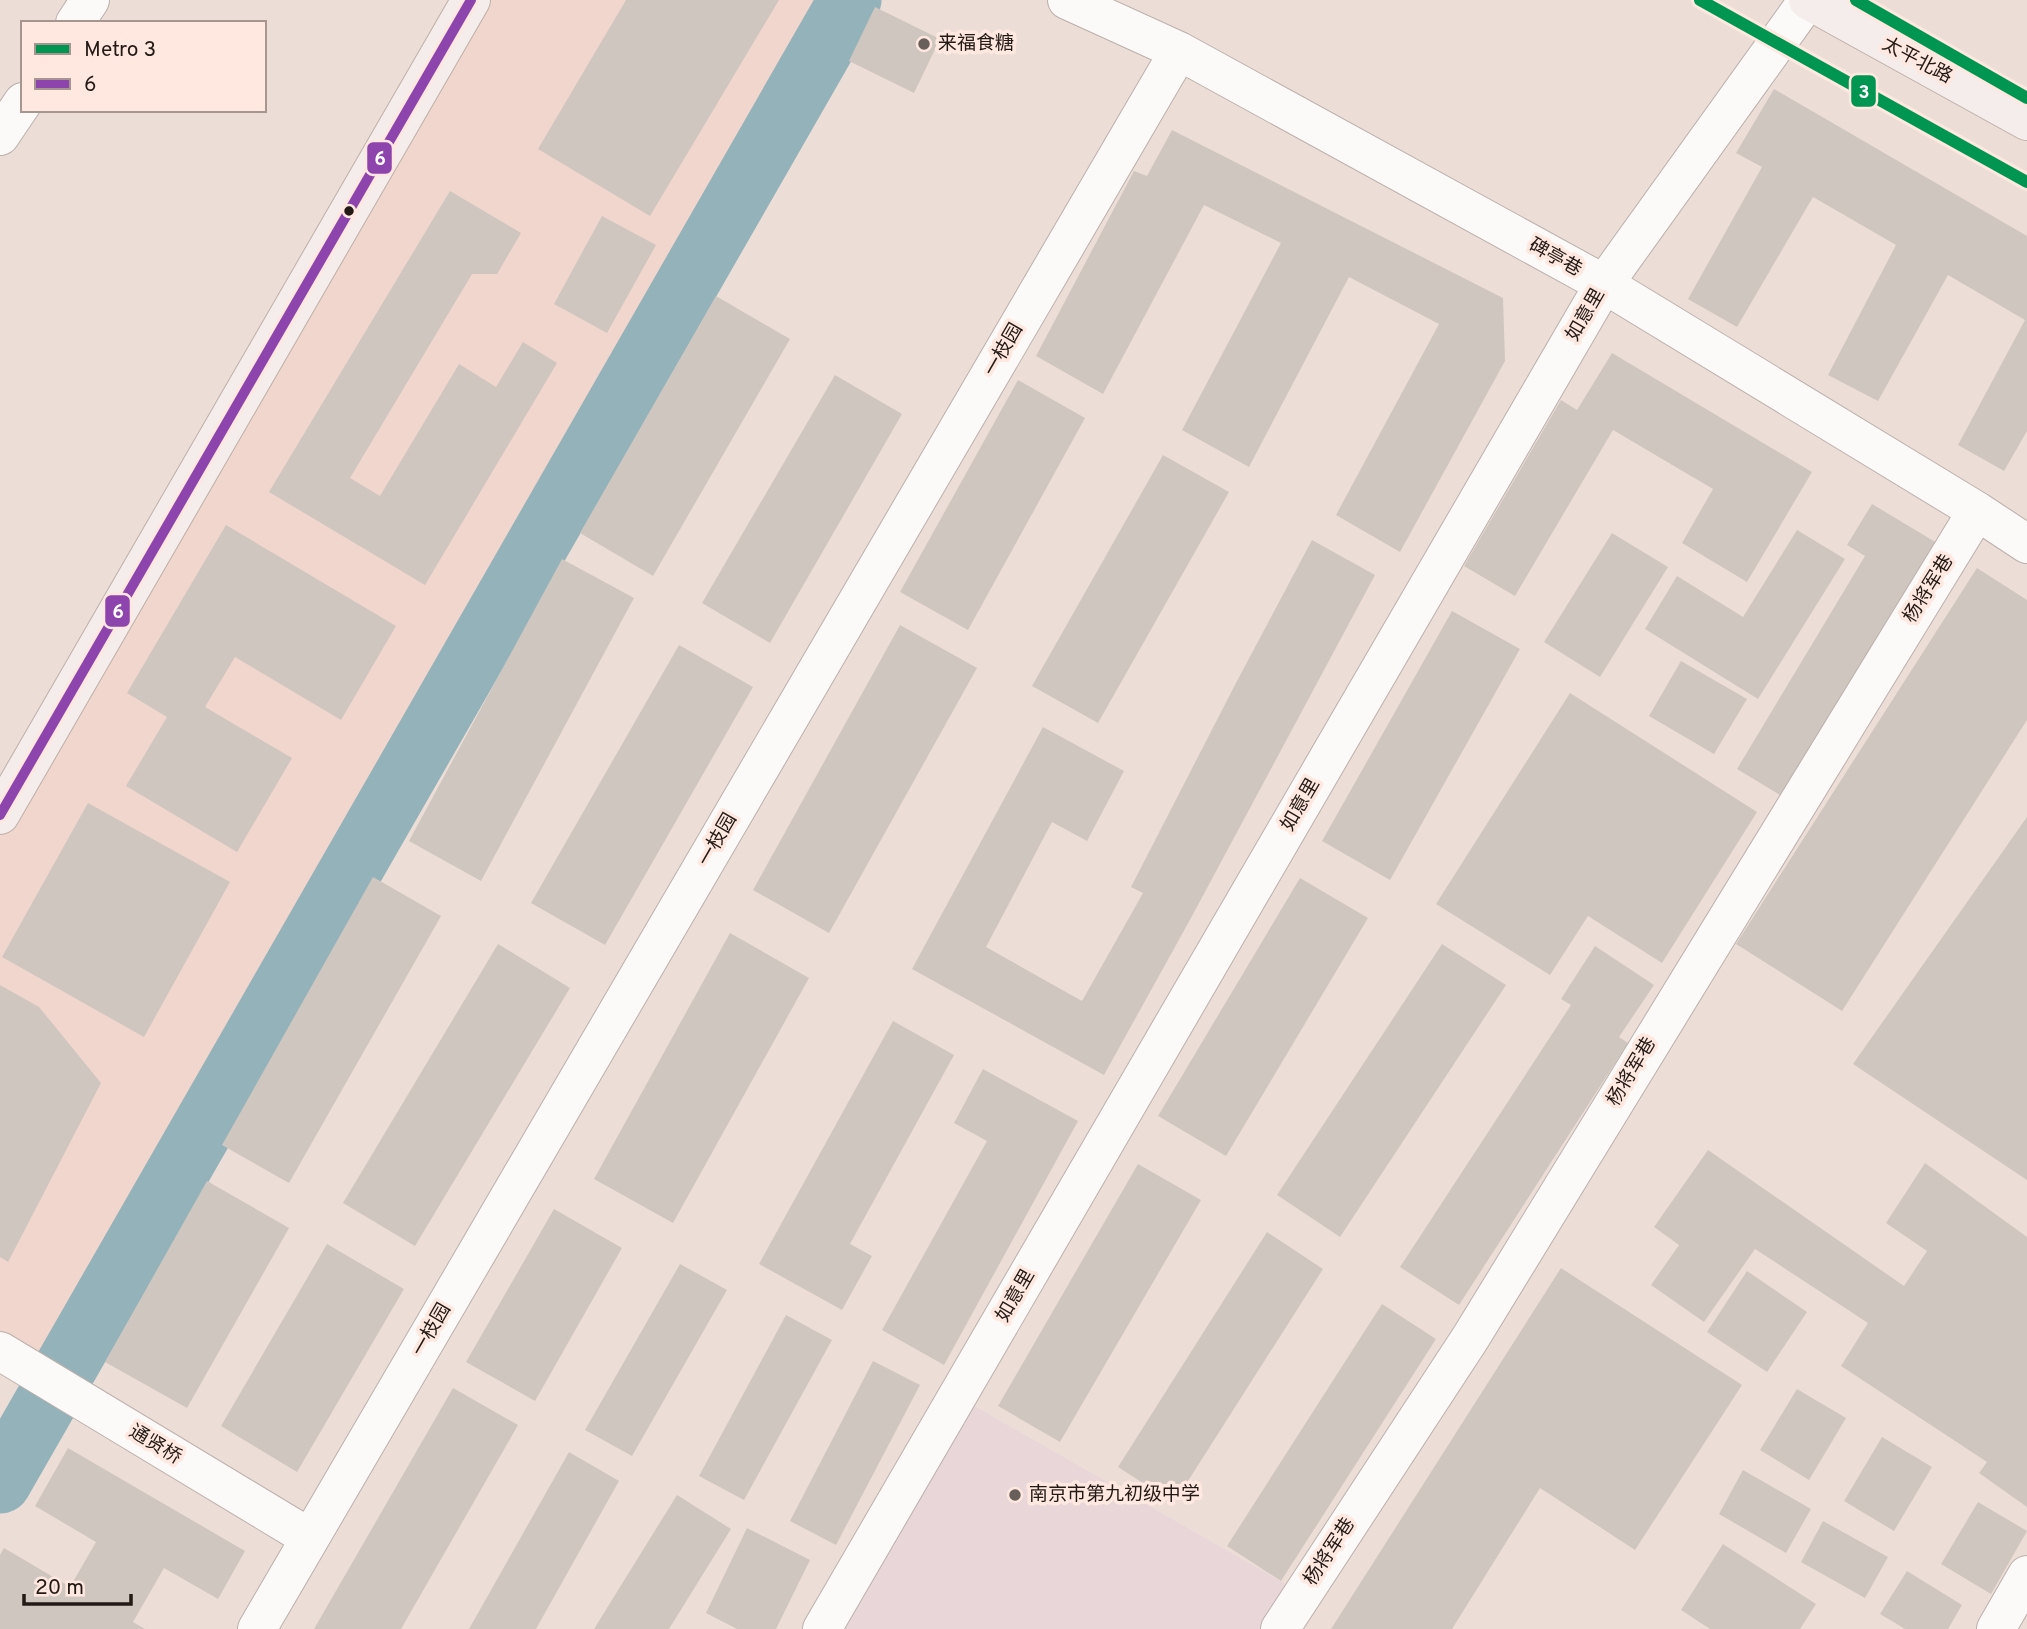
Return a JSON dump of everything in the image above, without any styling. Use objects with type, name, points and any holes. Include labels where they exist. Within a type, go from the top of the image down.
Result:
[{"type":"main road","points":[[0,815],[471,0]]},
{"type":"main road","name":"太平北路","points":[[1808,0],[2027,121]]},
{"type":"street","points":[[76,21],[90,0]]},
{"type":"street","name":"碑亭巷","points":[[1068,0],[1179,51],[1604,284],[2027,544]]},
{"type":"street","name":"如意里","points":[[822,1629],[1604,284],[1808,0]]},
{"type":"street","name":"一枝园","points":[[257,1629],[1179,51]]},
{"type":"street","points":[[0,136],[21,105]]},
{"type":"street","name":"杨将军巷","points":[[1280,1629],[1471,1336],[1977,511]]},
{"type":"street","name":"通贤桥","points":[[0,1351],[310,1538]]},
{"type":"street","points":[[1997,1629],[2027,1575]]},
{"type":"shaded area","points":[[470,0],[815,0],[43,1377],[0,1351],[0,809]]},
{"type":"shaded area","name":"南京市第九初级中学","points":[[957,1396],[1303,1594],[1278,1629],[822,1629]]},
{"type":"building","points":[[626,0],[779,0],[650,216],[538,149]]},
{"type":"building","points":[[875,7],[940,39],[914,93],[849,61]]},
{"type":"building","points":[[1774,89],[2027,236],[2027,431],[2004,471],[1958,445],[2025,320],[1948,275],[1878,401],[1828,375],[1896,245],[1813,197],[1737,327],[1688,299],[1762,167],[1736,153]]},
{"type":"building","points":[[1172,130],[1503,298],[1505,361],[1400,552],[1336,515],[1439,324],[1349,277],[1249,467],[1182,430],[1281,243],[1204,205],[1103,394],[1036,356],[1134,171],[1147,176]]},
{"type":"building","points":[[450,191],[521,233],[497,274],[472,274],[350,478],[380,496],[459,364],[496,387],[523,342],[557,363],[425,585],[269,492]]},
{"type":"building","points":[[602,216],[656,245],[607,333],[554,304]]},
{"type":"building","points":[[716,296],[790,339],[653,576],[580,533]]},
{"type":"building","points":[[1612,353],[1812,472],[1747,582],[1682,543],[1713,489],[1613,430],[1515,596],[1464,566],[1561,400],[1577,410]]},
{"type":"building","points":[[835,375],[902,414],[770,643],[702,603]]},
{"type":"building","points":[[1018,380],[1085,418],[968,630],[900,592]]},
{"type":"building","points":[[1163,455],[1229,492],[1098,723],[1032,686]]},
{"type":"building","points":[[1872,504],[1942,546],[1790,801],[1737,769],[1865,556],[1847,545]]},
{"type":"building","points":[[226,525],[396,626],[341,720],[235,657],[205,707],[292,758],[237,852],[126,786],[167,717],[127,693]]},
{"type":"building","points":[[1797,530],[1845,559],[1758,699],[1645,629],[1677,576],[1743,617]]},
{"type":"building","points":[[1612,533],[1668,567],[1600,677],[1544,642]]},
{"type":"building","points":[[1312,540],[1375,575],[1104,1075],[912,969],[1043,727],[1124,771],[1087,841],[1052,822],[986,947],[1082,1001],[1143,893],[1131,887]]},
{"type":"building","points":[[562,559],[634,598],[481,881],[409,841]]},
{"type":"building","points":[[1977,568],[2027,600],[2027,720],[1842,1011],[1736,944]]},
{"type":"building","points":[[1452,611],[1520,649],[1390,880],[1322,841]]},
{"type":"building","points":[[900,625],[977,668],[829,933],[753,890]]},
{"type":"building","points":[[679,645],[753,687],[605,945],[531,903]]},
{"type":"building","points":[[1681,661],[1747,699],[1714,754],[1649,716]]},
{"type":"building","points":[[1570,693],[1757,812],[1662,963],[1588,916],[1550,975],[1436,904]]},
{"type":"building","points":[[88,803],[230,882],[144,1037],[2,957]]},
{"type":"building","points":[[2027,817],[2027,1180],[1853,1064]]},
{"type":"building","points":[[373,877],[441,916],[289,1183],[222,1145]]},
{"type":"building","points":[[1300,878],[1368,918],[1226,1156],[1158,1116]]},
{"type":"building","points":[[730,933],[809,978],[673,1223],[594,1179]]},
{"type":"building","points":[[498,944],[570,988],[415,1246],[343,1203]]},
{"type":"building","points":[[1442,944],[1506,985],[1340,1237],[1277,1195]]},
{"type":"building","points":[[1595,946],[1654,985],[1619,1037],[1628,1043],[1459,1305],[1400,1267],[1571,1005],[1561,999]]},
{"type":"building","points":[[0,985],[39,1007],[101,1083],[8,1262],[0,1257]]},
{"type":"building","points":[[893,1021],[954,1055],[850,1244],[872,1256],[842,1310],[759,1264]]},
{"type":"building","points":[[983,1069],[1078,1121],[944,1365],[882,1330],[987,1141],[954,1123]]},
{"type":"building","points":[[1708,1150],[1904,1286],[1927,1251],[1886,1223],[1925,1163],[2027,1237],[2027,1507],[1979,1473],[1987,1462],[1841,1366],[1868,1323],[1755,1249],[1704,1322],[1651,1285],[1679,1245],[1654,1227]]},
{"type":"building","points":[[1138,1164],[1201,1200],[1060,1442],[998,1406]]},
{"type":"building","points":[[207,1181],[289,1228],[187,1408],[105,1362]]},
{"type":"building","points":[[554,1209],[622,1248],[535,1401],[466,1362]]},
{"type":"building","points":[[1267,1232],[1323,1269],[1174,1503],[1118,1467]]},
{"type":"building","points":[[327,1244],[404,1289],[297,1472],[221,1426]]},
{"type":"building","points":[[680,1264],[727,1290],[632,1456],[585,1430]]},
{"type":"building","points":[[1561,1268],[1742,1385],[1635,1550],[1540,1488],[1452,1629],[1331,1629]]},
{"type":"building","points":[[1747,1271],[1807,1312],[1767,1372],[1707,1332]]},
{"type":"building","points":[[1382,1304],[1436,1339],[1281,1581],[1227,1546]]},
{"type":"building","points":[[786,1315],[832,1340],[744,1500],[699,1476]]},
{"type":"building","points":[[873,1361],[920,1385],[836,1545],[790,1521]]},
{"type":"building","points":[[453,1388],[518,1425],[401,1629],[314,1629]]},
{"type":"building","points":[[1797,1389],[1846,1418],[1809,1480],[1760,1450]]},
{"type":"building","points":[[1882,1437],[1932,1467],[1894,1531],[1844,1501]]},
{"type":"building","points":[[68,1448],[245,1551],[218,1599],[164,1568],[133,1622],[145,1629],[0,1629],[0,1555],[4,1548],[70,1587],[96,1542],[35,1506]]},
{"type":"building","points":[[569,1452],[619,1481],[536,1629],[469,1629]]},
{"type":"building","points":[[1743,1470],[1811,1509],[1786,1553],[1719,1514]]},
{"type":"building","points":[[677,1495],[731,1529],[669,1629],[594,1629]]},
{"type":"building","points":[[1978,1502],[2027,1531],[1991,1594],[1941,1564]]},
{"type":"building","points":[[1823,1521],[1888,1557],[1865,1598],[1801,1562]]},
{"type":"building","points":[[747,1528],[810,1560],[776,1629],[737,1629],[706,1613]]},
{"type":"building","points":[[1723,1544],[1816,1604],[1800,1629],[1710,1629],[1681,1610]]},
{"type":"building","points":[[1907,1571],[1962,1605],[1948,1629],[1905,1629],[1880,1614]]},
{"type":"waterway","points":[[0,1482],[850,0]]},
{"type":"metro line","name":"3","points":[[1700,0],[2027,182]]},
{"type":"metro line","name":"3","points":[[1856,0],[2027,98]]},
{"type":"transit line","name":"6","points":[[0,815],[471,0]]},
{"type":"place","name":"来福食糖","points":[[924,44]]},
{"type":"place","name":"南京市第九初级中学","points":[[1015,1495]]}]
